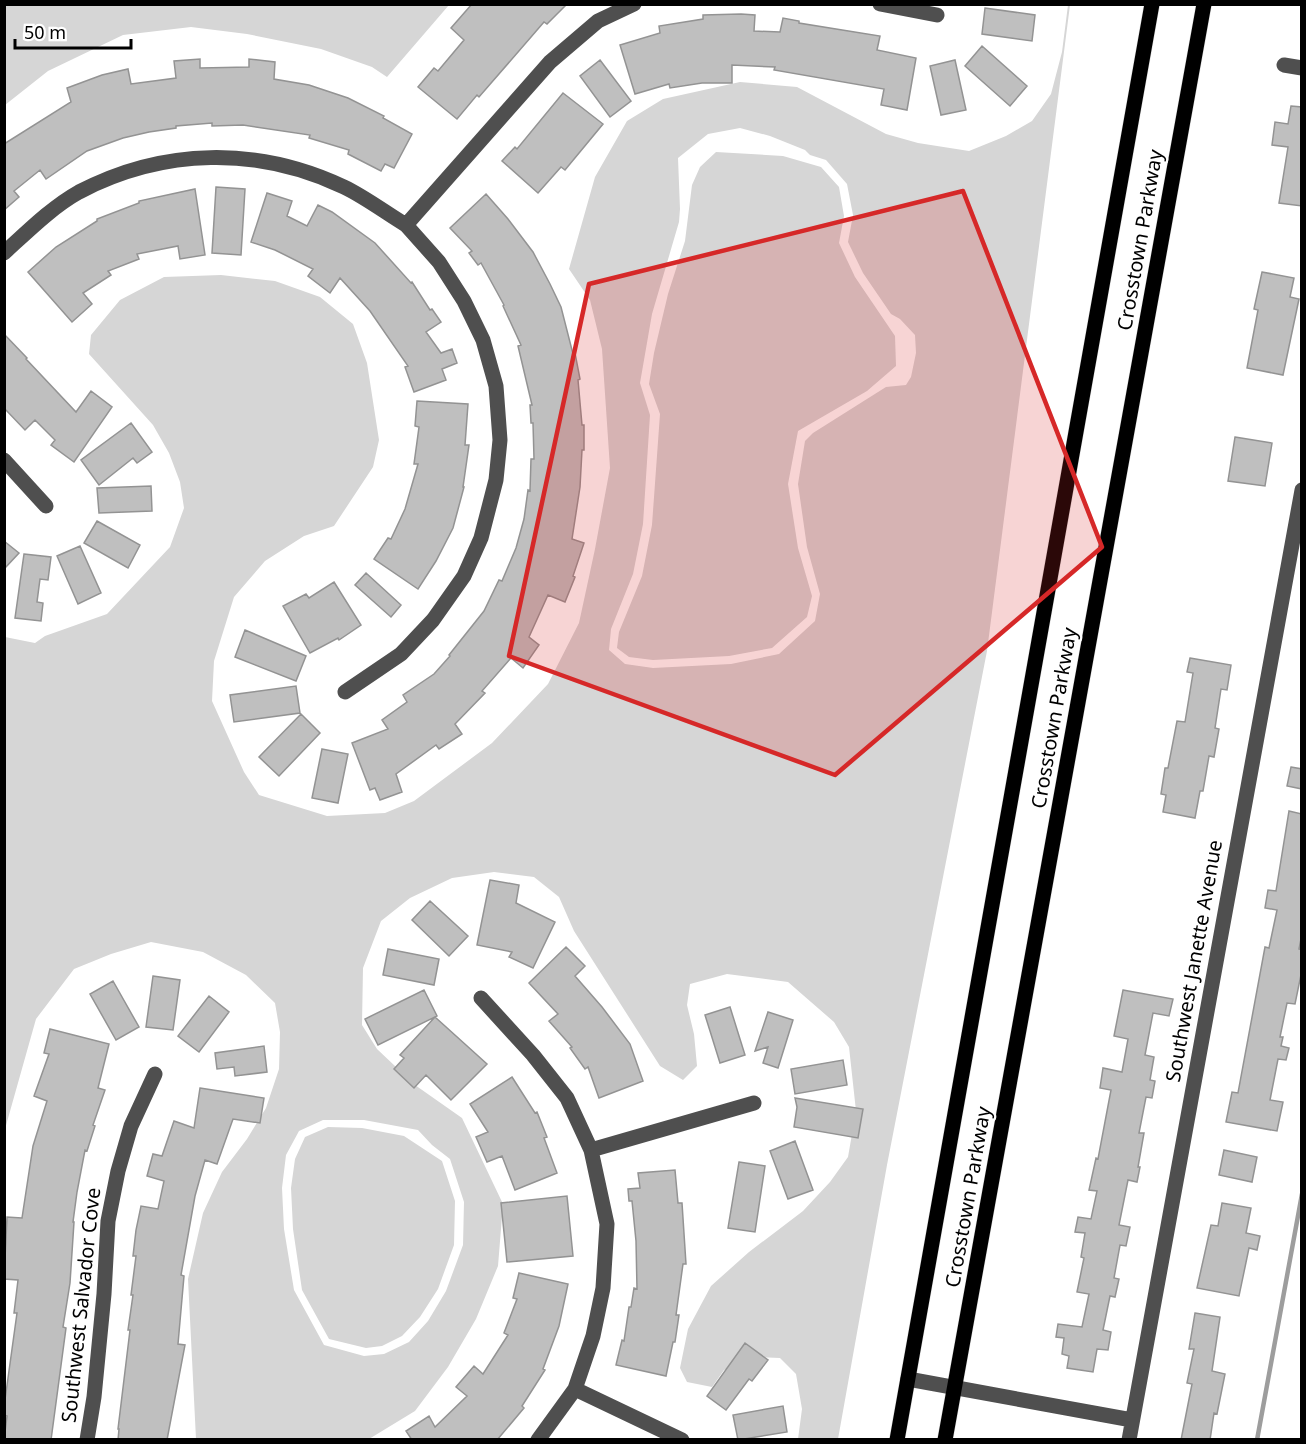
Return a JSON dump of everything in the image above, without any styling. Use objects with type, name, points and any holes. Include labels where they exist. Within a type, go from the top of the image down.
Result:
[{"type":"main road","name":"Crosstown Parkway","points":[[897,1440],[1152,4]]},
{"type":"main road","name":"Crosstown Parkway","points":[[945,1440],[1204,4]]},
{"type":"street","points":[[406,225],[550,62],[598,21],[634,4]]},
{"type":"street","points":[[880,4],[937,15]]},
{"type":"street","points":[[1284,65],[1302,68]]},
{"type":"street","points":[[4,253],[35,225],[78,193],[125,172],[163,161],[216,156],[283,164],[344,187],[406,225],[438,262],[464,301],[483,340],[496,386],[500,440],[496,480],[481,538],[464,576],[433,620],[401,654],[345,692]]},
{"type":"street","points":[[4,460],[46,506]]},
{"type":"street","name":"Southwest Janette Avenue","points":[[1129,1440],[1302,490]]},
{"type":"street","points":[[481,998],[533,1055],[567,1098],[591,1150],[607,1224],[603,1288],[593,1336],[575,1389],[538,1440]]},
{"type":"street","name":"Southwest Salvador Cove","points":[[87,1440],[94,1397],[104,1294],[108,1221],[118,1171],[131,1125],[155,1074]]},
{"type":"street","points":[[591,1150],[754,1103]]},
{"type":"street","points":[[908,1379],[1132,1420]]},
{"type":"street","points":[[575,1389],[682,1440]]},
{"type":"highlighted area","points":[[963,191],[1102,547],[835,775],[509,656],[589,284]]},
{"type":"shaded area","points":[[5,4],[449,5],[387,77],[372,67],[321,49],[247,34],[191,27],[123,35],[48,71],[5,105]]},
{"type":"shaded area","points":[[1068,5],[1070,5],[987,651],[887,1165],[838,1439],[798,1439],[802,1409],[796,1374],[780,1358],[758,1357],[724,1370],[712,1387],[687,1382],[680,1368],[688,1329],[711,1286],[749,1252],[803,1211],[830,1182],[848,1157],[856,1111],[849,1047],[834,1022],[788,982],[727,974],[690,984],[687,1005],[694,1034],[697,1066],[683,1080],[660,1066],[574,931],[559,897],[534,877],[494,872],[452,878],[410,898],[381,921],[363,968],[362,1025],[377,1049],[415,1085],[462,1118],[503,1204],[498,1266],[476,1319],[448,1367],[415,1411],[369,1439],[196,1439],[188,1279],[203,1213],[222,1172],[247,1139],[266,1108],[279,1069],[280,1032],[275,1003],[246,975],[203,952],[151,942],[111,954],[74,969],[36,1019],[5,1129],[5,637],[35,643],[45,636],[107,614],[170,547],[184,508],[180,482],[169,453],[153,425],[89,354],[91,335],[120,300],[164,277],[221,275],[275,281],[320,297],[353,324],[367,363],[379,440],[373,467],[334,526],[304,536],[265,561],[234,597],[214,661],[212,701],[244,772],[259,795],[327,816],[385,813],[414,801],[492,743],[548,684],[579,623],[610,468],[602,349],[590,300],[569,269],[595,177],[627,121],[663,99],[740,82],[797,87],[886,134],[918,143],[969,151],[1006,136],[1032,121],[1051,94],[1062,52]],"holes":[[[740,128],[770,136],[826,160],[847,184],[853,215],[848,242],[863,273],[891,314],[900,319],[915,335],[916,353],[911,377],[906,385],[886,387],[813,433],[805,441],[798,484],[807,547],[820,594],[815,621],[779,654],[731,664],[653,668],[625,664],[609,650],[611,629],[633,574],[643,524],[650,415],[640,383],[652,314],[679,222],[678,158],[708,134]],[[323,1120],[364,1120],[418,1130],[450,1159],[464,1202],[463,1245],[446,1291],[428,1321],[409,1342],[384,1354],[364,1356],[324,1345],[294,1290],[284,1229],[282,1188],[286,1155],[299,1131]]]},
{"type":"shaded area","points":[[716,152],[783,156],[821,167],[839,187],[844,216],[839,243],[855,277],[895,336],[896,366],[867,391],[798,431],[788,484],[798,548],[812,596],[807,617],[772,648],[729,656],[653,660],[629,657],[617,648],[619,632],[642,576],[652,525],[660,414],[649,384],[654,353],[668,294],[685,241],[692,185],[700,167]]},
{"type":"shaded area","points":[[328,1127],[362,1128],[404,1136],[442,1161],[455,1201],[454,1245],[438,1289],[420,1317],[402,1336],[382,1346],[366,1348],[329,1339],[302,1290],[293,1229],[291,1188],[295,1159],[305,1137]]},
{"type":"building","points":[[472,4],[567,4],[547,24],[544,22],[457,119],[418,87],[434,68],[438,71],[464,40],[451,28]]},
{"type":"building","points":[[985,8],[1035,15],[1032,41],[982,34]]},
{"type":"building","points":[[703,15],[755,15],[754,31],[780,32],[783,18],[799,21],[799,23],[880,36],[877,50],[916,58],[907,110],[881,105],[884,89],[774,70],[775,67],[732,65],[732,83],[702,83],[670,88],[669,84],[635,94],[620,45],[660,33],[659,26],[703,19]]},
{"type":"building","points":[[982,46],[1027,86],[1010,106],[965,66]]},
{"type":"building","points":[[200,59],[200,68],[249,67],[249,59],[275,62],[274,79],[309,85],[348,98],[384,116],[383,118],[412,134],[394,168],[385,164],[381,171],[348,154],[349,150],[309,138],[310,135],[243,125],[212,126],[212,123],[176,126],[176,128],[123,138],[87,151],[46,179],[40,170],[14,191],[19,197],[4,210],[4,144],[71,102],[67,88],[102,75],[128,69],[131,84],[176,78],[174,61]]},
{"type":"building","points":[[600,60],[631,101],[610,117],[580,76]]},
{"type":"building","points":[[955,60],[966,110],[941,115],[930,66]]},
{"type":"building","points":[[563,93],[603,124],[565,170],[561,167],[538,193],[502,161],[515,147],[517,149]]},
{"type":"building","points":[[1291,106],[1302,107],[1302,206],[1279,203],[1288,147],[1272,145],[1275,122],[1288,124]]},
{"type":"building","points":[[216,187],[245,189],[241,255],[212,253]]},
{"type":"building","points":[[195,189],[205,255],[180,259],[178,246],[137,254],[139,259],[108,271],[111,275],[83,293],[92,304],[72,322],[28,272],[56,247],[97,219],[139,203],[139,201]]},
{"type":"building","points":[[267,193],[292,201],[287,216],[307,226],[318,205],[332,212],[375,243],[412,282],[430,310],[432,309],[441,322],[426,332],[441,353],[452,349],[457,363],[442,369],[446,380],[414,392],[405,367],[408,366],[370,311],[340,278],[330,293],[308,276],[313,269],[275,250],[251,242]]},
{"type":"building","points":[[486,194],[533,252],[561,307],[573,354],[575,353],[580,379],[578,380],[582,425],[584,425],[584,450],[582,450],[580,487],[572,539],[584,543],[573,576],[575,577],[565,602],[548,595],[529,637],[539,645],[523,668],[511,658],[482,691],[485,693],[455,724],[462,734],[439,749],[436,745],[396,774],[402,792],[380,800],[375,788],[370,790],[352,743],[388,729],[382,720],[407,702],[403,695],[434,674],[484,611],[499,580],[502,581],[516,548],[524,519],[528,490],[530,491],[531,459],[534,459],[530,405],[532,405],[518,346],[521,345],[504,305],[481,263],[478,265],[469,253],[472,251],[450,228]]},
{"type":"building","points":[[1262,272],[1294,278],[1290,297],[1299,299],[1283,375],[1247,368],[1258,310],[1254,309]]},
{"type":"building","points":[[4,334],[76,412],[91,391],[112,407],[74,462],[51,445],[55,440],[35,420],[25,430],[4,408]]},
{"type":"building","points":[[417,401],[468,404],[465,445],[469,445],[464,487],[453,528],[418,589],[374,559],[388,538],[391,539],[405,509],[418,464],[414,464],[419,427],[415,426]]},
{"type":"building","points":[[131,423],[152,452],[137,463],[133,458],[99,485],[81,460]]},
{"type":"building","points":[[1235,437],[1272,443],[1265,486],[1228,481]]},
{"type":"building","points":[[151,486],[152,511],[99,513],[97,488]]},
{"type":"building","points":[[97,521],[140,545],[128,568],[84,543]]},
{"type":"building","points":[[4,541],[19,553],[4,569]]},
{"type":"building","points":[[80,546],[101,593],[78,604],[57,556]]},
{"type":"building","points":[[24,554],[51,557],[48,580],[40,579],[37,602],[43,603],[41,621],[15,618]]},
{"type":"building","points":[[366,573],[401,605],[391,617],[355,585]]},
{"type":"building","points":[[334,582],[361,625],[339,640],[338,638],[310,653],[283,606],[306,594],[309,598]]},
{"type":"building","points":[[245,630],[306,656],[296,681],[235,657]]},
{"type":"building","points":[[1190,658],[1231,665],[1227,690],[1221,689],[1215,728],[1219,729],[1214,757],[1209,756],[1203,791],[1200,791],[1195,818],[1163,812],[1166,795],[1161,794],[1177,721],[1185,722],[1193,673],[1187,672]]},
{"type":"building","points":[[296,686],[300,713],[234,722],[230,695]]},
{"type":"building","points":[[301,714],[320,733],[279,776],[259,757]]},
{"type":"building","points":[[322,749],[348,754],[338,803],[312,798]]},
{"type":"building","points":[[1291,767],[1302,769],[1302,789],[1287,786]]},
{"type":"building","points":[[1289,811],[1302,814],[1302,934],[1299,949],[1302,950],[1302,970],[1295,1004],[1287,1003],[1280,1037],[1283,1037],[1281,1046],[1289,1048],[1286,1060],[1278,1059],[1270,1100],[1283,1102],[1277,1131],[1226,1122],[1232,1092],[1238,1093],[1265,947],[1269,948],[1277,910],[1265,908],[1268,890],[1276,891]]},
{"type":"building","points":[[490,880],[519,885],[516,903],[555,922],[533,968],[509,957],[512,952],[477,945]]},
{"type":"building","points":[[430,901],[468,936],[449,956],[412,920]]},
{"type":"building","points":[[566,947],[585,966],[575,976],[630,1044],[643,1081],[599,1098],[588,1067],[585,1069],[570,1048],[572,1047],[549,1021],[558,1014],[529,983]]},
{"type":"building","points":[[388,949],[439,959],[434,985],[383,975]]},
{"type":"building","points":[[153,976],[180,980],[173,1030],[146,1027]]},
{"type":"building","points":[[113,981],[139,1027],[116,1040],[90,994]]},
{"type":"building","points":[[424,990],[437,1016],[378,1045],[365,1019]]},
{"type":"building","points":[[1123,990],[1173,999],[1169,1016],[1153,1013],[1145,1055],[1154,1057],[1150,1080],[1155,1081],[1152,1098],[1146,1097],[1139,1133],[1144,1133],[1137,1182],[1128,1180],[1119,1225],[1130,1227],[1126,1246],[1120,1245],[1114,1278],[1119,1279],[1115,1297],[1110,1296],[1103,1330],[1111,1332],[1108,1350],[1097,1349],[1093,1372],[1067,1368],[1069,1356],[1062,1354],[1064,1338],[1056,1337],[1058,1324],[1082,1327],[1089,1294],[1077,1292],[1084,1258],[1081,1257],[1085,1233],[1075,1232],[1078,1217],[1091,1219],[1097,1191],[1089,1190],[1096,1158],[1098,1159],[1111,1090],[1100,1088],[1103,1068],[1122,1072],[1128,1039],[1114,1036]]},
{"type":"building","points":[[209,996],[229,1012],[199,1052],[178,1036]]},
{"type":"building","points":[[730,1007],[745,1055],[720,1063],[705,1015]]},
{"type":"building","points":[[768,1012],[793,1020],[778,1068],[763,1063],[768,1047],[755,1051]]},
{"type":"building","points":[[435,1017],[487,1064],[451,1100],[426,1075],[414,1088],[394,1069],[404,1058],[400,1055]]},
{"type":"building","points":[[50,1029],[109,1044],[98,1088],[105,1090],[87,1151],[85,1150],[77,1192],[70,1283],[63,1327],[66,1328],[51,1440],[4,1440],[7,1416],[4,1415],[4,1407],[17,1313],[14,1313],[18,1280],[4,1279],[7,1217],[22,1218],[33,1146],[47,1101],[34,1096],[49,1054],[44,1053]]},
{"type":"building","points":[[264,1046],[267,1072],[235,1076],[234,1067],[217,1069],[215,1053]]},
{"type":"building","points":[[843,1060],[847,1085],[795,1094],[791,1069]]},
{"type":"building","points":[[512,1077],[535,1113],[537,1112],[557,1173],[515,1190],[502,1156],[487,1162],[476,1137],[488,1132],[470,1104]]},
{"type":"building","points":[[200,1088],[264,1098],[260,1123],[233,1119],[217,1164],[205,1160],[195,1196],[181,1275],[184,1276],[178,1344],[185,1345],[167,1440],[118,1440],[133,1295],[131,1295],[136,1256],[133,1256],[136,1230],[141,1206],[158,1209],[164,1181],[147,1176],[153,1154],[162,1156],[174,1121],[194,1128]]},
{"type":"building","points":[[795,1098],[863,1109],[858,1138],[794,1127],[797,1107]]},
{"type":"building","points":[[795,1141],[813,1190],[788,1199],[770,1151]]},
{"type":"building","points":[[1224,1150],[1257,1157],[1252,1182],[1219,1175]]},
{"type":"building","points":[[739,1162],[765,1166],[755,1232],[728,1228]]},
{"type":"building","points":[[675,1170],[678,1203],[682,1203],[686,1264],[683,1264],[675,1342],[673,1342],[666,1376],[616,1365],[622,1340],[624,1341],[634,1288],[637,1289],[636,1241],[632,1201],[629,1201],[628,1189],[640,1188],[638,1173]]},
{"type":"building","points":[[567,1196],[573,1256],[507,1262],[501,1203]]},
{"type":"building","points":[[1222,1203],[1251,1208],[1246,1233],[1260,1236],[1257,1250],[1249,1248],[1239,1296],[1197,1288],[1211,1225],[1218,1226]]},
{"type":"building","points":[[519,1273],[568,1284],[559,1326],[543,1369],[545,1370],[522,1406],[524,1408],[497,1440],[412,1440],[406,1431],[429,1416],[435,1427],[467,1396],[456,1387],[474,1366],[483,1374],[508,1335],[504,1333],[517,1299],[513,1298]]},
{"type":"building","points":[[1195,1313],[1220,1317],[1212,1371],[1225,1374],[1217,1414],[1214,1413],[1210,1440],[1181,1440],[1192,1384],[1187,1383],[1194,1349],[1189,1349]]},
{"type":"building","points":[[745,1343],[768,1360],[752,1381],[749,1379],[726,1410],[707,1396]]},
{"type":"building","points":[[783,1406],[787,1432],[738,1440],[733,1415]]},
{"type":"waterway","points":[[1257,1440],[1302,1194]]}]
